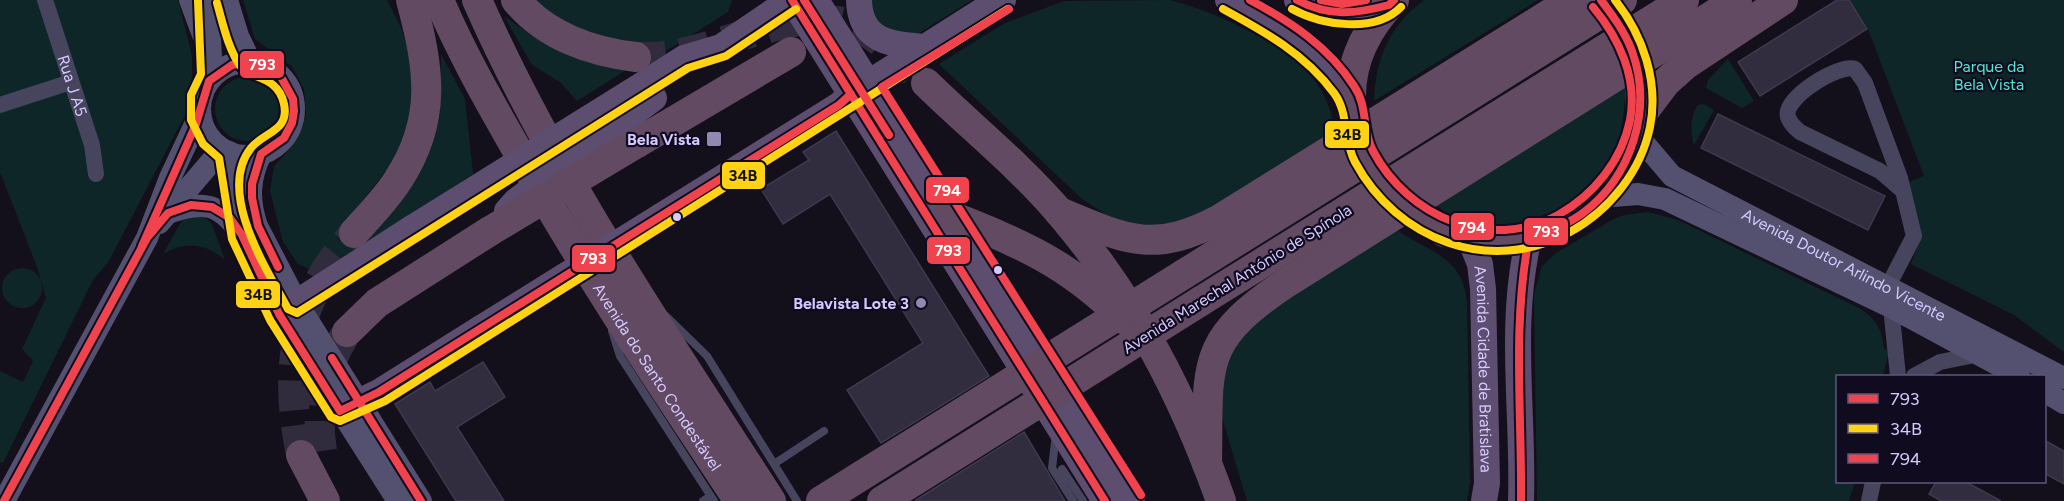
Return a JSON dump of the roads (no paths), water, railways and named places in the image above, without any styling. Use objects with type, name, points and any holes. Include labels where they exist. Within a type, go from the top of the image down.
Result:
[{"type":"highway","points":[[354,233],[396,182],[420,136],[427,93],[426,69],[411,0]]},
{"type":"highway","name":"Avenida do Santo Condestável","points":[[439,0],[472,71],[717,500]]},
{"type":"highway","name":"Avenida do Santo Condestável","points":[[477,0],[503,58],[538,124],[631,281],[771,501]]},
{"type":"highway","points":[[516,0],[537,20],[570,40],[605,53],[645,79]]},
{"type":"highway","points":[[1059,212],[1117,236],[1168,240],[1186,235],[1220,219],[1572,0]]},
{"type":"highway","points":[[1601,0],[1628,36],[1639,74],[1639,125]]},
{"type":"highway","name":"Avenida Marechal António de Spínola","points":[[821,501],[1622,0]]},
{"type":"highway","name":"Avenida Marechal António de Spínola","points":[[882,501],[1684,0]]},
{"type":"highway","points":[[1208,464],[1209,371],[1216,350],[1243,314],[1286,283],[1737,0]]},
{"type":"highway","points":[[1392,3],[1360,48],[1352,71],[1351,109],[1363,154],[1396,201],[1457,235],[1500,242],[1529,238],[1561,226],[1589,208],[1624,166],[1639,125],[1666,82],[1685,65],[1784,0]]},
{"type":"highway","points":[[347,332],[377,303],[444,260],[791,52]]},
{"type":"highway","points":[[926,83],[1059,212],[1122,293],[1166,368],[1208,464],[1221,501]]},
{"type":"highway","points":[[949,215],[1032,249],[1071,273],[1124,318],[1166,368]]},
{"type":"highway","points":[[311,453],[325,500]]},
{"type":"main road","points":[[288,308],[645,79],[684,58],[721,47],[791,0],[859,89],[949,215],[1132,501]]},
{"type":"main road","points":[[816,0],[859,89],[1057,425],[1105,501]]},
{"type":"main road","points":[[859,0],[864,24],[873,34],[892,43],[925,47]]},
{"type":"main road","points":[[1228,0],[1295,39],[1325,66],[1351,109]]},
{"type":"main road","points":[[1297,0],[1320,12],[1340,16],[1392,3]]},
{"type":"main road","points":[[349,405],[379,392],[839,105],[859,89],[993,3]]},
{"type":"main road","points":[[490,231],[516,201],[645,79]]},
{"type":"main road","name":"Avenida Cidade de Bratislava","points":[[1457,235],[1480,264],[1483,290],[1486,483],[1484,501]]},
{"type":"main road","points":[[1521,501],[1519,317],[1522,265],[1529,238]]},
{"type":"street","name":"Rua J A5","points":[[45,0],[92,145],[96,174]]},
{"type":"street","points":[[190,0],[212,66]]},
{"type":"street","points":[[4,501],[147,238],[170,178],[200,114],[202,93],[212,66],[208,0]]},
{"type":"street","points":[[228,0],[238,36],[250,62]]},
{"type":"street","points":[[200,114],[212,140],[226,150],[245,156],[261,154],[276,147],[287,134],[294,119],[294,103],[290,87],[280,74],[266,65],[250,62],[212,66]]},
{"type":"street","points":[[1898,375],[1889,297],[1914,236],[1903,191],[1865,83],[1861,75],[1850,67],[1835,72],[1795,96],[1788,109],[1787,117],[1800,132],[1880,171],[1903,191]]},
{"type":"street","points":[[0,105],[71,82]]},
{"type":"street","points":[[1853,157],[1867,158],[1878,149],[1881,137],[1880,124]]},
{"type":"street","name":"Avenida Doutor Arlindo Vicente","points":[[1639,125],[1672,176],[1889,297],[2017,375]]},
{"type":"street","points":[[147,238],[226,150]]},
{"type":"street","points":[[226,150],[242,235]]},
{"type":"street","points":[[261,154],[251,186],[253,213],[288,308]]},
{"type":"street","name":"Avenida Doutor Arlindo Vicente","points":[[1600,197],[1638,194],[1665,199],[1889,297],[2064,378]]},
{"type":"street","points":[[168,213],[191,205],[212,207],[230,218],[349,405],[421,501]]},
{"type":"street","points":[[1916,375],[1940,362],[1980,354]]},
{"type":"street","points":[[2046,392],[2064,402]]},
{"type":"street","points":[[349,405],[398,501]]},
{"type":"street","points":[[1869,501],[1873,483]]},
{"type":"lane","points":[[631,281],[707,356],[797,501]]},
{"type":"lane","points":[[1057,425],[1052,468],[1073,501]]},
{"type":"lane","points":[[774,464],[824,431]]},
{"type":"lane","points":[[1062,469],[1083,501]]},
{"type":"tunnel","points":[[636,57],[677,54],[796,22],[820,20],[843,22],[872,36],[926,83]]},
{"type":"tunnel","points":[[301,455],[293,384],[297,340],[303,318],[324,273],[354,233]]},
{"type":"tunnel","points":[[322,451],[320,419],[323,389],[332,360],[347,332]]},
{"type":"place","name":"Bela Vista","points":[[714,139]]},
{"type":"place","name":"Belavista Lote 3","points":[[921,303]]},
{"type":"park label","name":"Parque da Bela Vista","points":[[1989,75]]}]
